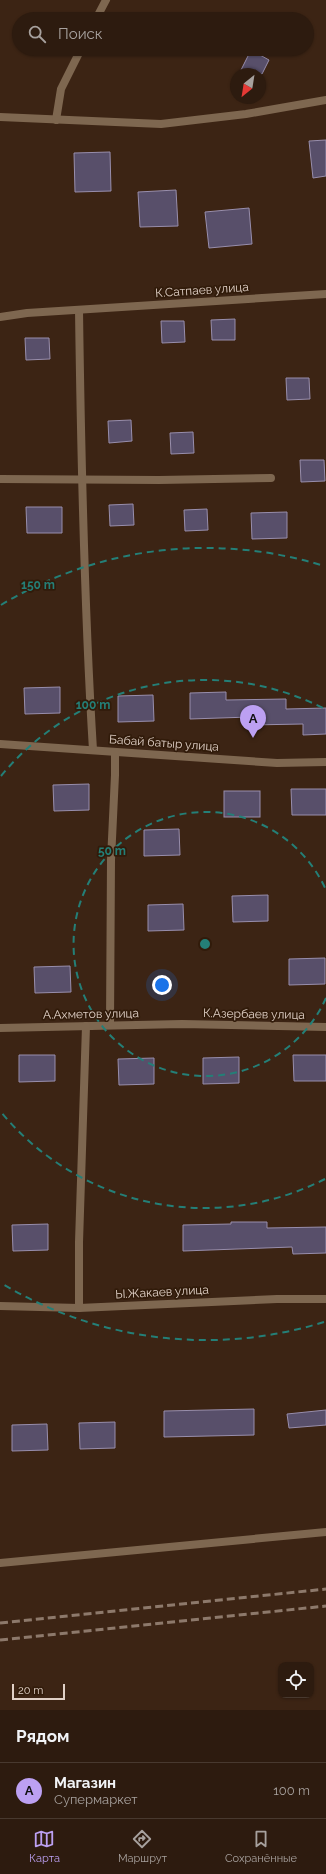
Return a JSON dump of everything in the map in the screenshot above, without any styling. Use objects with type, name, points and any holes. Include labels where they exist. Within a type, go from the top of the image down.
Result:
[{"type":"street","points":[[100,12],[106,0]]},
{"type":"street","points":[[56,120],[60,89],[77,56]]},
{"type":"street","points":[[0,118],[161,124],[246,114],[326,100]]},
{"type":"street","name":"К.Сатпаев улица","points":[[0,317],[79,310],[326,294]]},
{"type":"street","points":[[79,310],[81,479],[86,627],[93,750]]},
{"type":"street","points":[[0,479],[271,478]]},
{"type":"street","name":"Бабай батыр улица","points":[[0,744],[277,763],[326,762]]},
{"type":"street","points":[[110,1025],[111,860],[115,752]]},
{"type":"street","name":"А.Ахметов улица","points":[[0,1028],[182,1024]]},
{"type":"street","name":"К.Азербаев улица","points":[[182,1024],[326,1027]]},
{"type":"street","points":[[79,1308],[79,1242],[86,1026]]},
{"type":"street","name":"Ы.Жакаев улица","points":[[0,1306],[79,1308],[277,1299],[326,1299]]},
{"type":"street","points":[[0,1563],[326,1532]]},
{"type":"building","points":[[248,56],[262,56],[269,60],[265,68],[242,68]]},
{"type":"building","points":[[326,140],[326,176],[313,178],[309,141]]},
{"type":"building","points":[[110,152],[111,191],[75,192],[74,153]]},
{"type":"building","points":[[176,190],[178,226],[140,227],[138,192]]},
{"type":"building","points":[[249,208],[252,244],[209,248],[205,212]]},
{"type":"building","points":[[235,319],[235,340],[212,340],[211,320]]},
{"type":"building","points":[[161,321],[184,321],[185,342],[162,343]]},
{"type":"building","points":[[25,338],[49,338],[50,359],[26,360]]},
{"type":"building","points":[[286,378],[309,378],[310,399],[287,400]]},
{"type":"building","points":[[131,420],[132,441],[109,443],[108,421]]},
{"type":"building","points":[[193,432],[194,453],[171,454],[170,433]]},
{"type":"building","points":[[300,460],[324,460],[325,481],[301,482]]},
{"type":"building","points":[[133,504],[134,525],[110,526],[109,505]]},
{"type":"building","points":[[26,507],[62,507],[62,533],[27,533]]},
{"type":"building","points":[[207,509],[208,530],[185,531],[184,510]]},
{"type":"building","points":[[287,512],[287,538],[252,539],[251,513]]},
{"type":"building","points":[[60,687],[60,713],[25,714],[24,688]]},
{"type":"building","points":[[226,692],[226,700],[286,699],[286,709],[326,708],[326,734],[303,735],[303,724],[251,725],[250,717],[190,719],[190,693]]},
{"type":"building","points":[[153,695],[154,721],[118,722],[118,696]]},
{"type":"building","points":[[89,784],[89,810],[54,811],[53,785]]},
{"type":"building","points":[[291,789],[326,789],[326,815],[292,815]]},
{"type":"building","points":[[224,791],[260,791],[260,817],[224,817]]},
{"type":"building","points":[[179,829],[180,855],[144,856],[144,830]]},
{"type":"building","points":[[268,895],[268,921],[233,922],[232,896]]},
{"type":"building","points":[[183,904],[184,930],[148,931],[148,905]]},
{"type":"building","points":[[325,958],[325,984],[289,985],[289,959]]},
{"type":"building","points":[[70,966],[71,992],[35,993],[34,967]]},
{"type":"building","points":[[19,1055],[55,1055],[55,1081],[19,1082]]},
{"type":"building","points":[[293,1055],[326,1055],[326,1081],[294,1081]]},
{"type":"building","points":[[239,1057],[239,1083],[203,1084],[203,1058]]},
{"type":"building","points":[[154,1058],[154,1084],[119,1085],[118,1059]]},
{"type":"building","points":[[231,1222],[267,1222],[267,1228],[326,1227],[326,1253],[293,1254],[292,1247],[183,1251],[183,1225],[231,1224]]},
{"type":"building","points":[[48,1224],[48,1250],[13,1251],[12,1225]]},
{"type":"building","points":[[254,1409],[254,1435],[164,1437],[164,1411]]},
{"type":"building","points":[[326,1410],[326,1425],[289,1428],[287,1414]]},
{"type":"building","points":[[115,1422],[115,1448],[80,1449],[79,1423]]},
{"type":"building","points":[[47,1424],[48,1450],[12,1451],[12,1425]]},
{"type":"railway","points":[[0,1623],[326,1589]]},
{"type":"railway","points":[[0,1640],[326,1606]]},
{"type":"place","name":"Магазин","points":[[253,738]]}]
